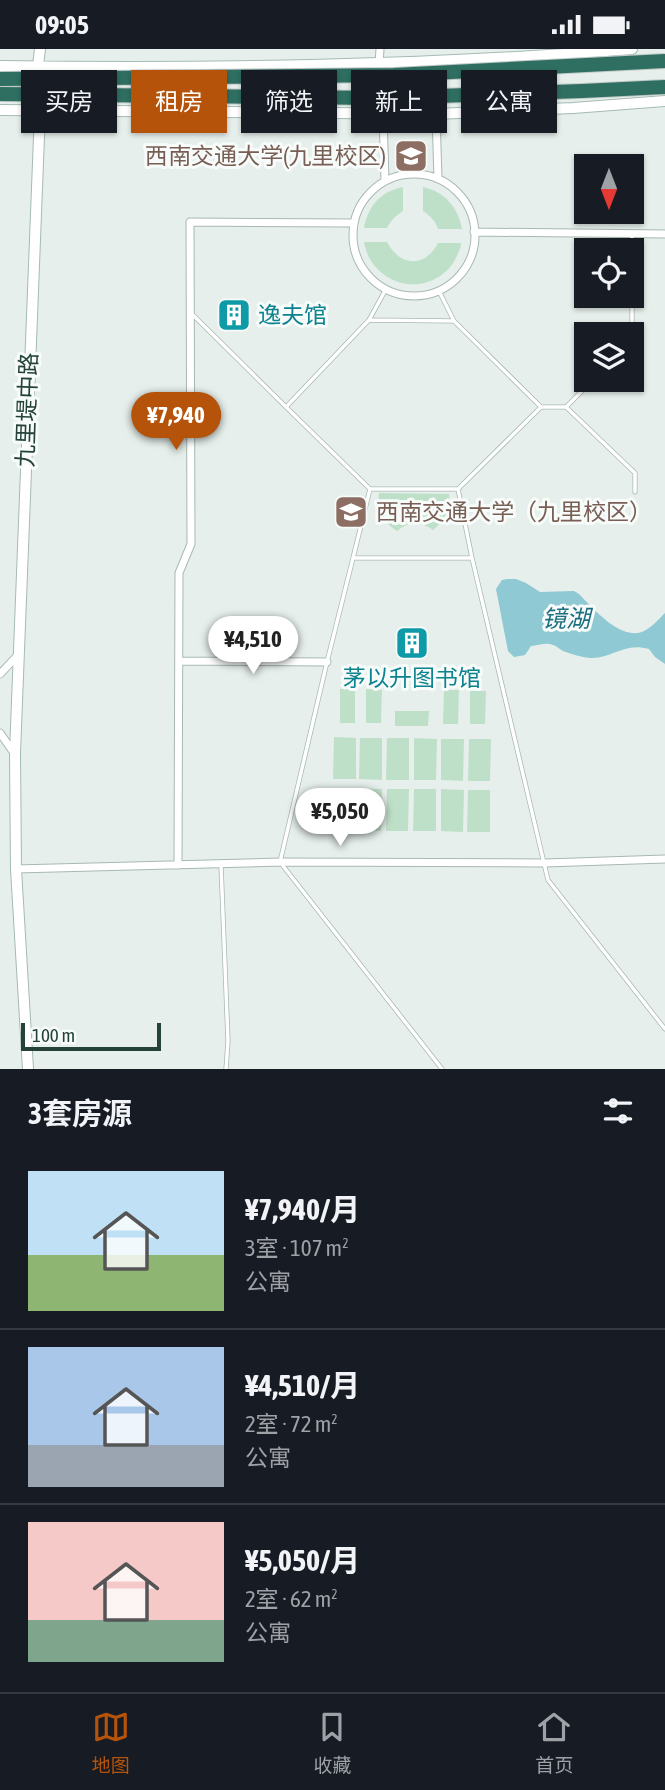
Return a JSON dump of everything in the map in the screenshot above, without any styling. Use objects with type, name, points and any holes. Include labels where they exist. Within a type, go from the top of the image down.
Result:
[{"type":"highway","points":[[0,79],[394,75],[665,61]]},
{"type":"highway","points":[[0,94],[381,98],[582,92],[665,86]]},
{"type":"main road","name":"九里堤中路","points":[[38,70],[40,49]]},
{"type":"main road","points":[[0,66],[379,64],[632,49]]},
{"type":"main road","points":[[447,114],[665,101]]},
{"type":"main road","points":[[0,110],[21,111]]},
{"type":"main road","points":[[117,112],[351,114]]},
{"type":"main road","name":"九里堤中路","points":[[27,1069],[16,869],[15,754],[39,133]]},
{"type":"street","points":[[379,64],[380,49]]},
{"type":"street","points":[[384,133],[385,181]]},
{"type":"street","points":[[437,133],[438,179]]},
{"type":"street","points":[[411,173],[438,179],[451,186],[466,201],[474,221],[475,242],[469,262],[456,279],[439,291],[418,296],[399,295],[381,287],[366,274],[357,258],[352,239],[354,223],[361,203],[374,188],[390,178],[411,173]]},
{"type":"street","points":[[178,865],[179,573],[191,544],[190,222],[354,223]]},
{"type":"street","points":[[474,232],[665,234]]},
{"type":"street","points":[[0,674],[18,655]]},
{"type":"street","points":[[180,661],[327,662]]},
{"type":"street","points":[[0,733],[15,754]]},
{"type":"street","points":[[16,869],[280,862],[545,863],[665,859]]},
{"type":"lane","points":[[632,234],[632,322]]},
{"type":"lane","points":[[286,407],[369,320],[386,289]]},
{"type":"lane","points":[[439,291],[454,321],[541,407]]},
{"type":"lane","points":[[190,312],[370,489],[458,489],[541,407],[566,407],[635,473],[635,492]]},
{"type":"lane","points":[[369,320],[454,321]]},
{"type":"lane","points":[[566,407],[581,392]]},
{"type":"lane","points":[[370,489],[280,862],[442,1069]]},
{"type":"lane","points":[[458,489],[471,558],[548,880],[665,1029]]},
{"type":"lane","points":[[353,558],[471,558]]},
{"type":"lane","points":[[221,863],[228,1041],[226,1069]]},
{"type":"green space","points":[[396,146],[426,146],[426,168],[397,168]]},
{"type":"green space","points":[[403,187],[403,211],[393,218],[387,228],[364,228],[372,206],[388,192]]},
{"type":"green space","points":[[423,187],[438,193],[454,207],[462,229],[438,229],[432,218],[423,211]]},
{"type":"green space","points":[[364,242],[387,242],[399,256],[412,261],[426,257],[438,243],[461,243],[461,246],[444,273],[420,284],[407,284],[384,275],[368,255]]},
{"type":"green space","points":[[379,493],[449,494],[448,510],[433,530],[415,523],[397,531],[382,515]]},
{"type":"green space","points":[[340,689],[355,689],[355,723],[340,723]]},
{"type":"green space","points":[[366,689],[382,690],[381,723],[366,723]]},
{"type":"green space","points":[[444,690],[459,690],[458,724],[443,724]]},
{"type":"green space","points":[[470,691],[486,691],[485,724],[470,724]]},
{"type":"green space","points":[[395,711],[429,711],[428,726],[395,726]]},
{"type":"green space","points":[[334,737],[356,738],[356,779],[333,779]]},
{"type":"green space","points":[[360,738],[382,738],[382,780],[359,779]]},
{"type":"green space","points":[[387,738],[409,738],[409,780],[386,780]]},
{"type":"green space","points":[[414,738],[437,739],[436,780],[414,780]]},
{"type":"green space","points":[[441,739],[464,739],[463,781],[441,780]]},
{"type":"green space","points":[[469,739],[491,739],[490,781],[468,781]]},
{"type":"green space","points":[[333,788],[356,788],[355,830],[333,830]]},
{"type":"green space","points":[[360,789],[382,789],[381,831],[359,830]]},
{"type":"green space","points":[[387,789],[409,789],[408,831],[386,831]]},
{"type":"green space","points":[[414,789],[436,789],[436,831],[413,831]]},
{"type":"green space","points":[[441,789],[464,790],[463,832],[441,831]]},
{"type":"green space","points":[[468,790],[490,790],[490,832],[467,832]]},
{"type":"water","name":"镜湖","points":[[516,579],[540,592],[574,591],[608,622],[626,632],[644,631],[665,613],[665,664],[649,649],[640,647],[590,658],[545,644],[531,646],[525,655],[514,657],[508,651],[496,589],[502,580]]},
{"type":"place","name":"西南交通大学(九里校区)","points":[[411,156]]},
{"type":"place","name":"逸夫馆","points":[[234,315]]},
{"type":"place","name":"西南交通大学（九里校区）","points":[[351,512]]},
{"type":"place","name":"茅以升图书馆","points":[[412,643]]}]
